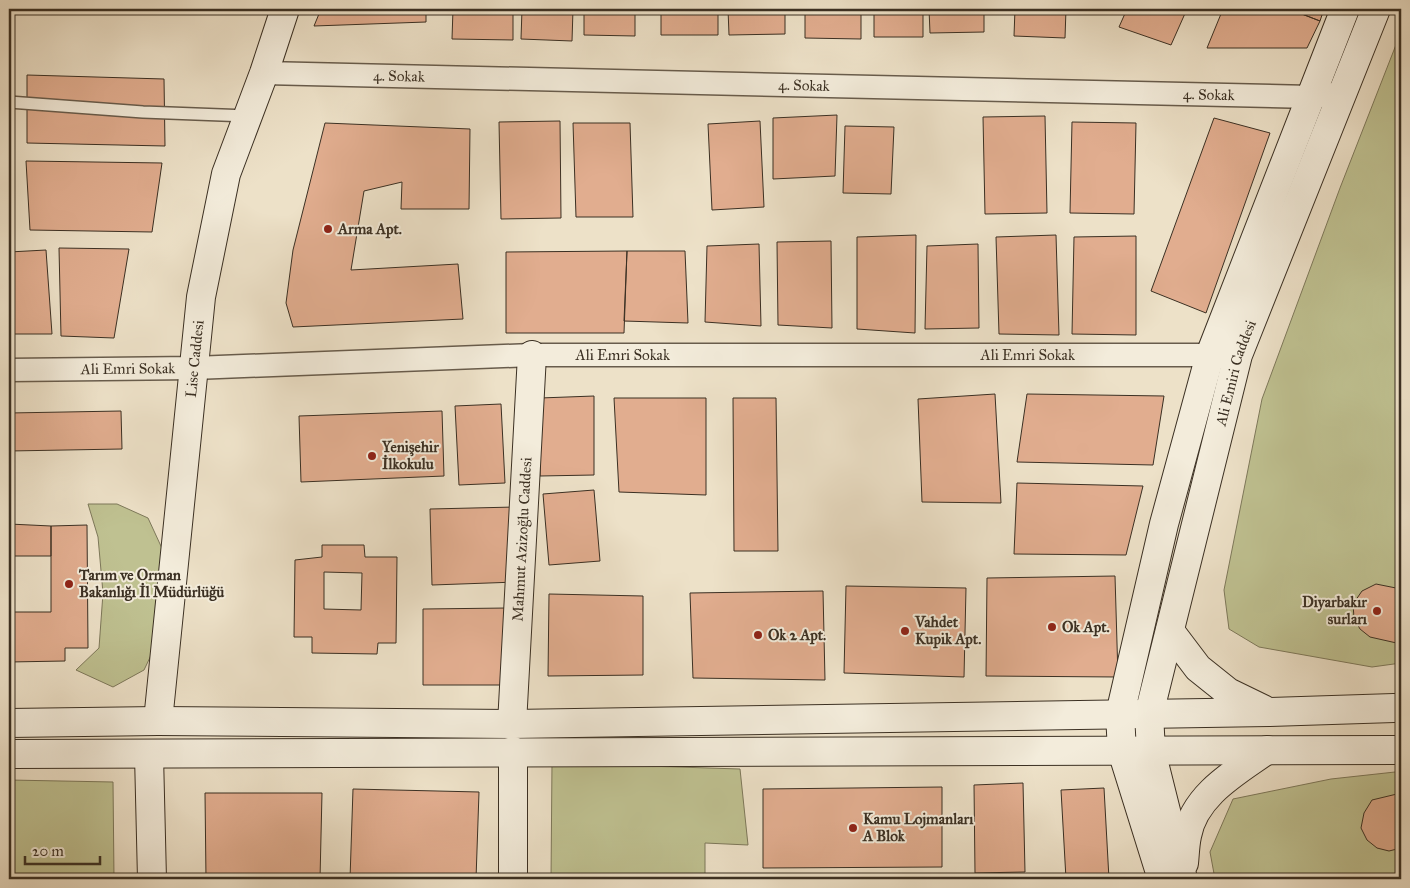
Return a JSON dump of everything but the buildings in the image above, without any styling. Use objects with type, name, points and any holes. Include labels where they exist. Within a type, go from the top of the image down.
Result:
[{"type":"main road","name":"Lise Caddesi","points":[[158,721],[201,297],[226,174],[264,73],[285,9]]},
{"type":"main road","points":[[1176,879],[1122,751],[1120,714],[1164,524],[1210,355],[1345,9]]},
{"type":"main road","name":"Ali Emiri Caddesi","points":[[1176,879],[1151,751],[1149,714],[1238,355],[1376,9]]},
{"type":"main road","name":"Mahmut Azizoğlu Caddesi","points":[[512,724],[532,355]]},
{"type":"main road","points":[[1170,631],[1198,668],[1228,692],[1269,712]]},
{"type":"main road","points":[[9,723],[158,721],[512,724],[1269,712],[1394,708]]},
{"type":"main road","points":[[1176,879],[1187,834],[1199,806],[1225,780],[1268,750]]},
{"type":"main road","points":[[9,754],[149,755],[513,751],[1399,750]]},
{"type":"main road","points":[[513,751],[513,879]]},
{"type":"main road","points":[[149,755],[152,879]]},
{"type":"street","name":"4. Sokak","points":[[264,73],[1311,97],[1344,93]]},
{"type":"street","name":"Ali Emri Sokak","points":[[9,370],[194,368],[532,355],[1238,355]]},
{"type":"lane","points":[[9,102],[144,112],[248,116]]},
{"type":"green space","points":[[1401,32],[1401,663],[1372,667],[1259,647],[1229,629],[1224,590],[1262,399],[1340,188]]},
{"type":"green space","points":[[88,504],[117,504],[148,518],[166,557],[165,626],[144,670],[113,687],[76,670],[99,648],[103,593],[98,537]]},
{"type":"green space","points":[[552,763],[740,769],[748,845],[705,843],[705,879],[551,879]]},
{"type":"green space","points":[[1401,772],[1401,879],[1215,879],[1210,852],[1233,799],[1331,779]]},
{"type":"green space","points":[[9,780],[113,782],[114,879],[9,879]]},
{"type":"place","name":"Arma Apt.","points":[[328,229]]},
{"type":"place","name":"Yenişehir İlkokulu","points":[[372,456]]},
{"type":"place","name":"Tarım ve Orman Bakanlığı İl Müdürlüğü","points":[[69,584]]},
{"type":"place","name":"Diyarbakır surları","points":[[1377,611]]},
{"type":"place","name":"Ok Apt.","points":[[1052,627]]},
{"type":"place","name":"Vahdet Kupik Apt.","points":[[905,631]]},
{"type":"place","name":"Ok 2 Apt.","points":[[758,635]]},
{"type":"place","name":"Kamu Lojmanları A Blok","points":[[853,828]]}]
